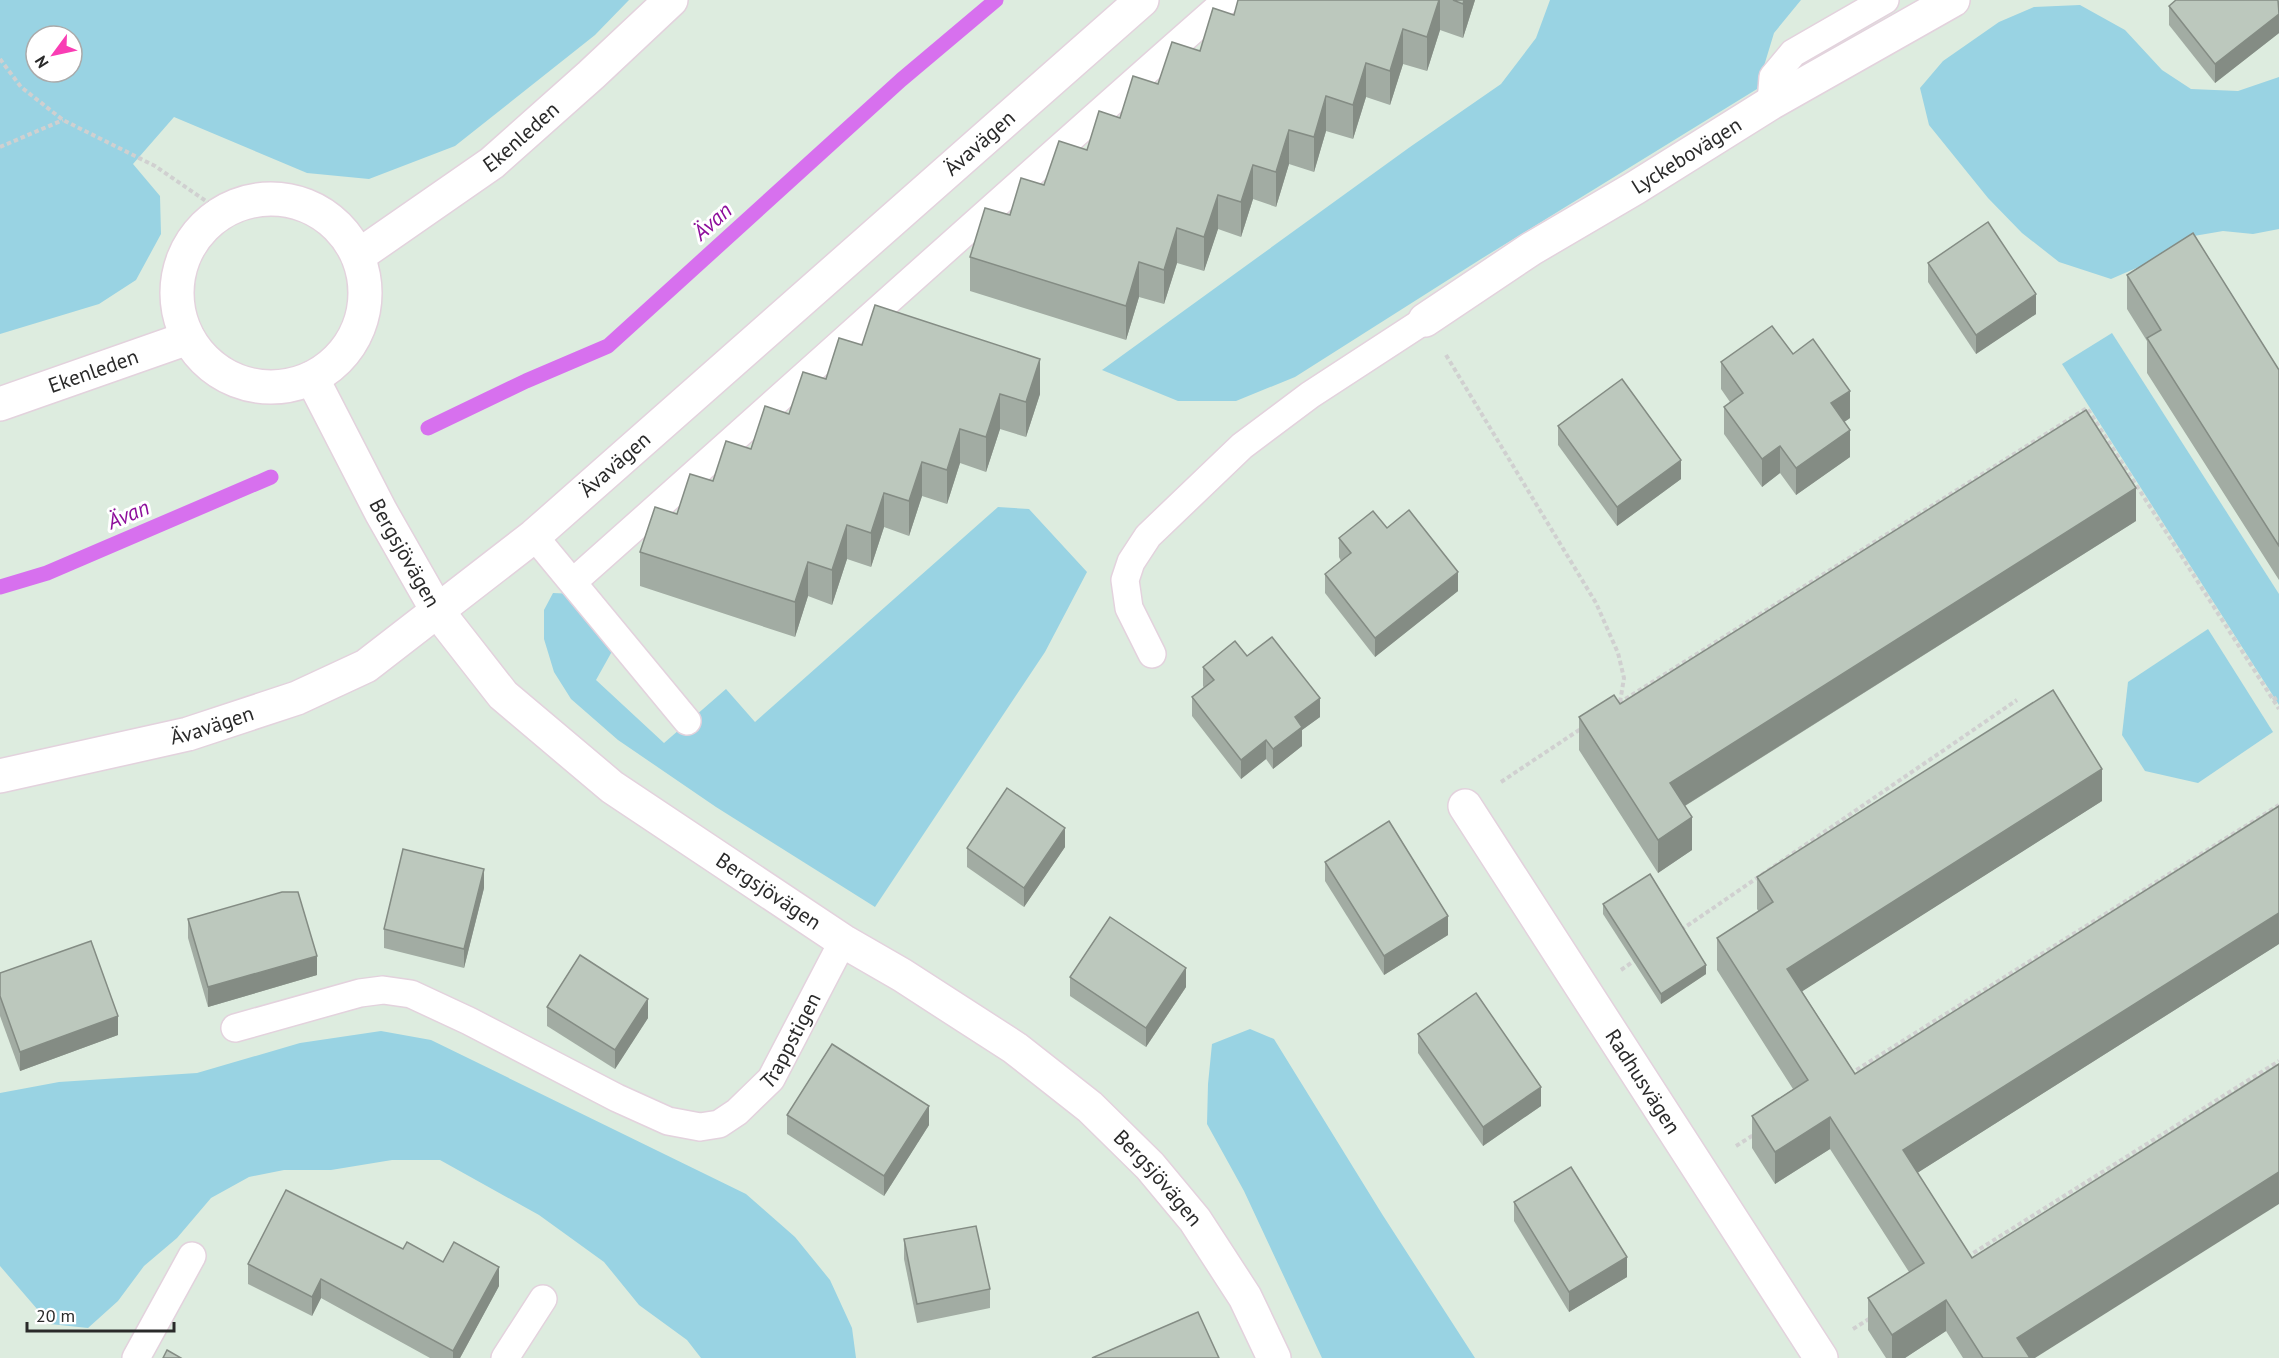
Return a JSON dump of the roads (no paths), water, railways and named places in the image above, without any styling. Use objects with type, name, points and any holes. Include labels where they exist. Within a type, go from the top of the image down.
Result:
[{"type":"street","name":"Ekenleden","points":[[358,256],[492,163],[671,0]]},
{"type":"street","name":"Ävavägen","points":[[0,776],[188,734],[297,698],[366,666],[534,536],[1142,0]]},
{"type":"street","name":"Lyckebovägen","points":[[1425,320],[1531,249],[1635,188],[1771,103],[1953,0]]},
{"type":"street","points":[[273,199],[299,203],[324,215],[344,233],[358,256],[364,279],[365,303],[359,326],[348,348],[332,365],[312,378],[292,385],[273,388],[252,386],[232,379],[215,369],[200,355],[188,338],[178,311],[177,282],[184,255],[200,230],[222,212],[246,202],[273,199]]},
{"type":"street","name":"Ekenleden","points":[[0,404],[188,338]]},
{"type":"street","name":"Bergsjövägen","points":[[312,378],[381,512],[438,612],[503,695],[612,787],[843,941],[902,975],[1015,1048],[1090,1107],[1150,1166],[1195,1220],[1245,1297],[1274,1358]]},
{"type":"street","name":"Radhusvägen","points":[[1465,806],[1819,1355]]},
{"type":"lane","points":[[573,582],[874,315],[1034,169],[1227,0]]},
{"type":"lane","points":[[1771,103],[1773,77],[1793,53],[1885,0]]},
{"type":"lane","points":[[1152,654],[1129,608],[1125,580],[1131,562],[1148,536],[1242,446],[1310,395],[1425,320]]},
{"type":"lane","points":[[534,536],[687,721]]},
{"type":"lane","name":"Trappstigen","points":[[235,1028],[360,993],[383,990],[411,994],[469,1021],[617,1098],[668,1121],[700,1127],[719,1124],[737,1112],[771,1079],[843,941]]},
{"type":"lane","points":[[136,1358],[192,1257]]},
{"type":"lane","points":[[505,1358],[543,1299]]},
{"type":"waterway","name":"Ävan","points":[[428,428],[526,381],[608,346],[901,80],[996,0]]},
{"type":"waterway","name":"Ävan","points":[[0,587],[47,573],[271,477]]}]
